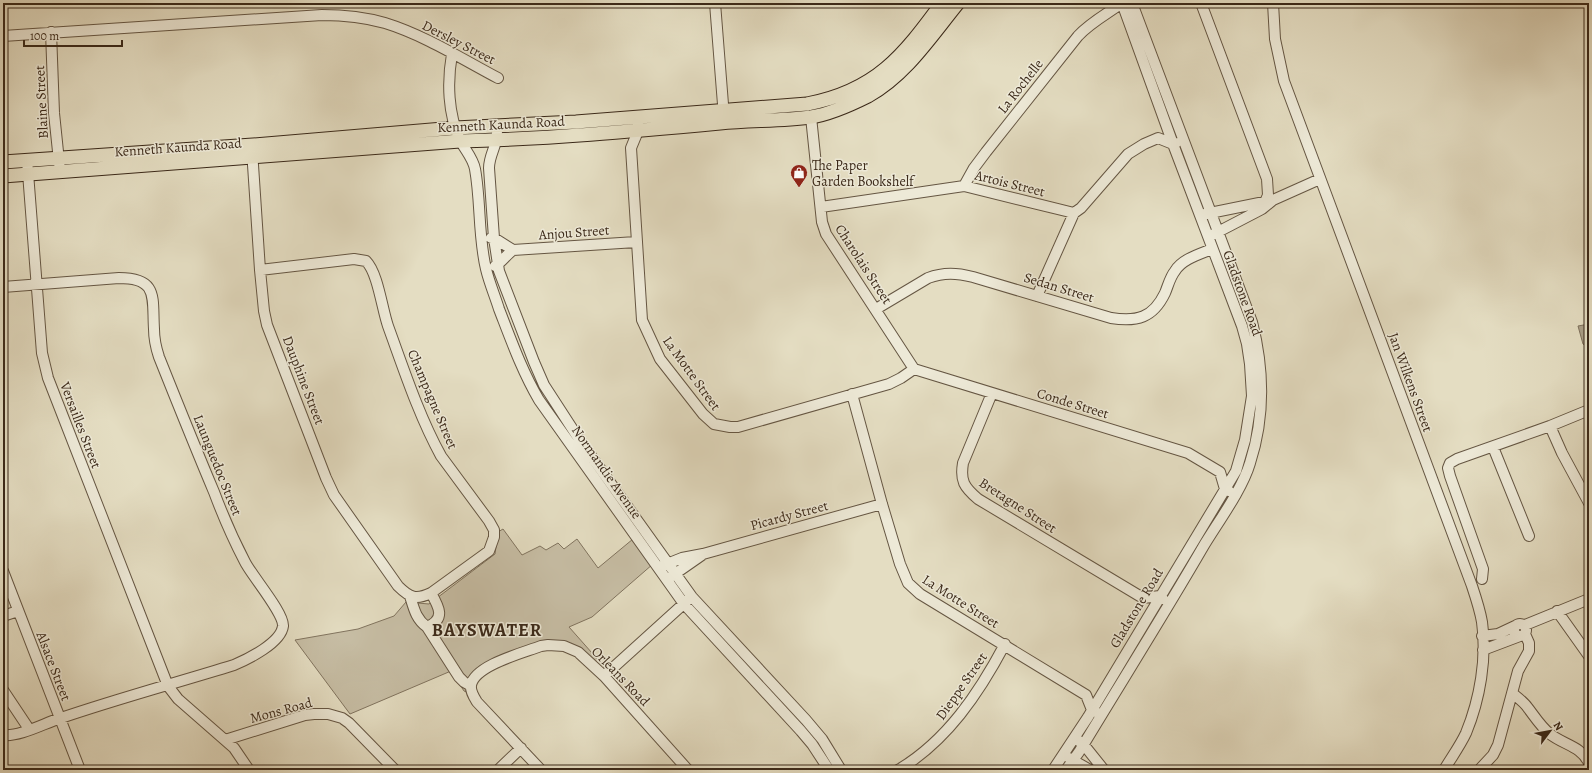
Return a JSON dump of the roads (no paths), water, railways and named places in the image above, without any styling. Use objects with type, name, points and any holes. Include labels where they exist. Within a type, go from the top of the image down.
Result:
[{"type":"main road","name":"Kenneth Kaunda Road","points":[[3,162],[27,160],[59,164],[252,151],[497,140],[638,131],[724,116],[807,104],[828,100],[846,93],[874,78],[900,56],[941,11],[958,3]]},
{"type":"main road","name":"Kenneth Kaunda Road","points":[[252,151],[455,128],[576,122],[637,116],[811,116],[836,110],[868,96],[883,86],[907,64],[941,11]]},
{"type":"main road","points":[[576,122],[577,135]]},
{"type":"main road","name":"Kenneth Kaunda Road","points":[[3,176],[28,174],[59,164]]},
{"type":"street","points":[[715,3],[724,116]]},
{"type":"street","name":"La Rochelle","points":[[964,186],[974,168],[986,152],[1078,36],[1095,20],[1108,14],[1122,3]]},
{"type":"street","name":"Gladstone Road","points":[[1053,770],[1075,738],[1160,596],[1230,492],[1245,476],[1256,444],[1262,397],[1261,362],[1252,322],[1176,120],[1135,24],[1122,3]]},
{"type":"street","name":"Gladstone Road","points":[[1066,770],[1084,745],[1170,603],[1230,492],[1245,440],[1252,396],[1251,369],[1247,344],[1242,326],[1216,261],[1166,124],[1135,24],[1132,3]]},
{"type":"street","points":[[1201,3],[1266,179],[1269,190],[1267,204]]},
{"type":"street","name":"Jan Wilkens Street","points":[[1273,3],[1275,39],[1284,81],[1472,586],[1482,621],[1482,672],[1474,710],[1465,734],[1444,770]]},
{"type":"street","points":[[1108,14],[1121,17],[1135,24]]},
{"type":"street","name":"Dersley Street","points":[[3,36],[337,15],[352,16],[385,23],[412,34],[498,78]]},
{"type":"street","name":"Blaine Street","points":[[51,32],[54,113],[59,164]]},
{"type":"street","name":"Normandie Avenue","points":[[452,54],[449,90],[455,128],[460,141],[470,155],[475,170],[481,237],[486,268],[510,339],[539,400],[663,566]]},
{"type":"street","name":"La Motte Street","points":[[637,116],[638,131],[631,148],[642,320],[660,359],[709,421],[721,426],[738,427],[895,381],[914,369]]},
{"type":"street","name":"Charolais Street","points":[[811,116],[822,222],[826,234],[914,369]]},
{"type":"street","name":"La Motte Street","points":[[620,118],[622,132],[631,148]]},
{"type":"street","points":[[1037,296],[1074,213],[1081,208],[1128,154],[1144,144],[1158,138],[1166,124],[1176,120]]},
{"type":"street","points":[[497,127],[497,140]]},
{"type":"street","points":[[1158,138],[1173,144],[1183,140]]},
{"type":"street","name":"Normandie Avenue","points":[[497,140],[489,163],[494,238],[498,265],[544,385],[663,566],[684,604],[802,731],[829,770]]},
{"type":"street","name":"Dauphine Street","points":[[252,151],[260,270],[264,311],[267,325],[326,478],[343,508],[398,586],[410,596]]},
{"type":"street","name":"Versailles Street","points":[[27,160],[42,353],[48,378],[168,686],[178,699],[239,754],[249,770]]},
{"type":"street","points":[[1208,236],[1219,232],[1267,204],[1320,179]]},
{"type":"street","name":"Artois Street","points":[[821,207],[964,186],[1074,213]]},
{"type":"street","points":[[1200,215],[1211,211],[1267,204]]},
{"type":"street","points":[[481,237],[494,238],[513,250],[505,256],[498,265],[486,268]]},
{"type":"street","name":"Anjou Street","points":[[513,250],[636,242]]},
{"type":"street","name":"Sedan Street","points":[[876,309],[920,282],[943,273],[973,277],[1111,318],[1130,320],[1151,312],[1164,295],[1175,270],[1188,260],[1212,249]]},
{"type":"street","points":[[1216,261],[1228,256]]},
{"type":"street","name":"Champagne Street","points":[[260,270],[354,259],[366,261],[372,269],[388,325],[418,407],[435,446],[490,521],[494,530],[494,536],[489,551],[431,593],[423,597],[410,596]]},
{"type":"street","name":"Launguedoc Street","points":[[3,287],[132,278],[142,281],[148,287],[152,294],[155,343],[203,467],[234,541],[255,580],[282,619],[283,628],[280,635],[264,649],[234,665],[59,718],[9,736],[3,735]]},
{"type":"street","points":[[522,367],[534,362]]},
{"type":"street","name":"Conde Street","points":[[914,369],[1188,453],[1220,472]]},
{"type":"street","name":"Bretagne Street","points":[[992,393],[963,462],[961,474],[963,483],[978,499],[1143,598]]},
{"type":"street","name":"La Motte Street","points":[[852,394],[882,504],[904,574],[913,588],[920,594],[1086,695]]},
{"type":"street","points":[[1482,579],[1483,569],[1448,468],[1451,462],[1550,426],[1589,410]]},
{"type":"street","points":[[1550,426],[1562,453],[1589,503]]},
{"type":"street","points":[[1493,447],[1529,536]]},
{"type":"street","points":[[1230,492],[1220,472],[1236,471],[1245,476]]},
{"type":"street","name":"Picardy Street","points":[[663,566],[882,504]]},
{"type":"street","name":"Picardy Street","points":[[670,577],[703,554]]},
{"type":"street","name":"Alsace Street","points":[[3,571],[80,770]]},
{"type":"street","name":"Normandie Avenue","points":[[670,577],[692,597],[806,720],[822,739],[841,770]]},
{"type":"street","points":[[427,627],[437,620],[439,614],[439,606],[431,593]]},
{"type":"street","points":[[410,596],[414,612],[420,622],[427,627],[459,677],[464,682],[472,683],[473,695],[477,702],[541,770]]},
{"type":"street","points":[[1159,621],[1149,615],[1143,598],[1160,596],[1170,603]]},
{"type":"street","points":[[604,676],[692,597]]},
{"type":"street","points":[[1483,650],[1557,611],[1589,599]]},
{"type":"street","points":[[3,616],[18,611]]},
{"type":"street","points":[[1557,611],[1589,656]]},
{"type":"street","points":[[1482,636],[1521,630]]},
{"type":"street","points":[[1479,770],[1493,755],[1498,745],[1520,667],[1529,651],[1529,643],[1521,630]]},
{"type":"street","name":"Dieppe Street","points":[[898,770],[930,746],[958,719],[979,690],[1004,644]]},
{"type":"street","name":"Orleans Road","points":[[472,683],[482,670],[489,666],[548,645],[564,646],[578,652],[604,676],[688,770]]},
{"type":"street","points":[[3,690],[29,729]]},
{"type":"street","points":[[1102,715],[1092,710],[1086,695],[1102,693],[1112,698]]},
{"type":"street","points":[[1512,693],[1525,704],[1549,734],[1580,751],[1589,763]]},
{"type":"street","name":"Mons Road","points":[[225,740],[305,715],[328,714],[342,718],[349,723],[395,770]]},
{"type":"street","points":[[1075,738],[1084,745],[1104,770]]},
{"type":"street","points":[[498,770],[521,748]]},
{"type":"street","points":[[1064,755],[1090,770]]},
{"type":"place","name":"The Paper Garden Bookshelf","points":[[799,188]]},
{"type":"district","name":"BAYSWATER","points":[[487,630]]}]
